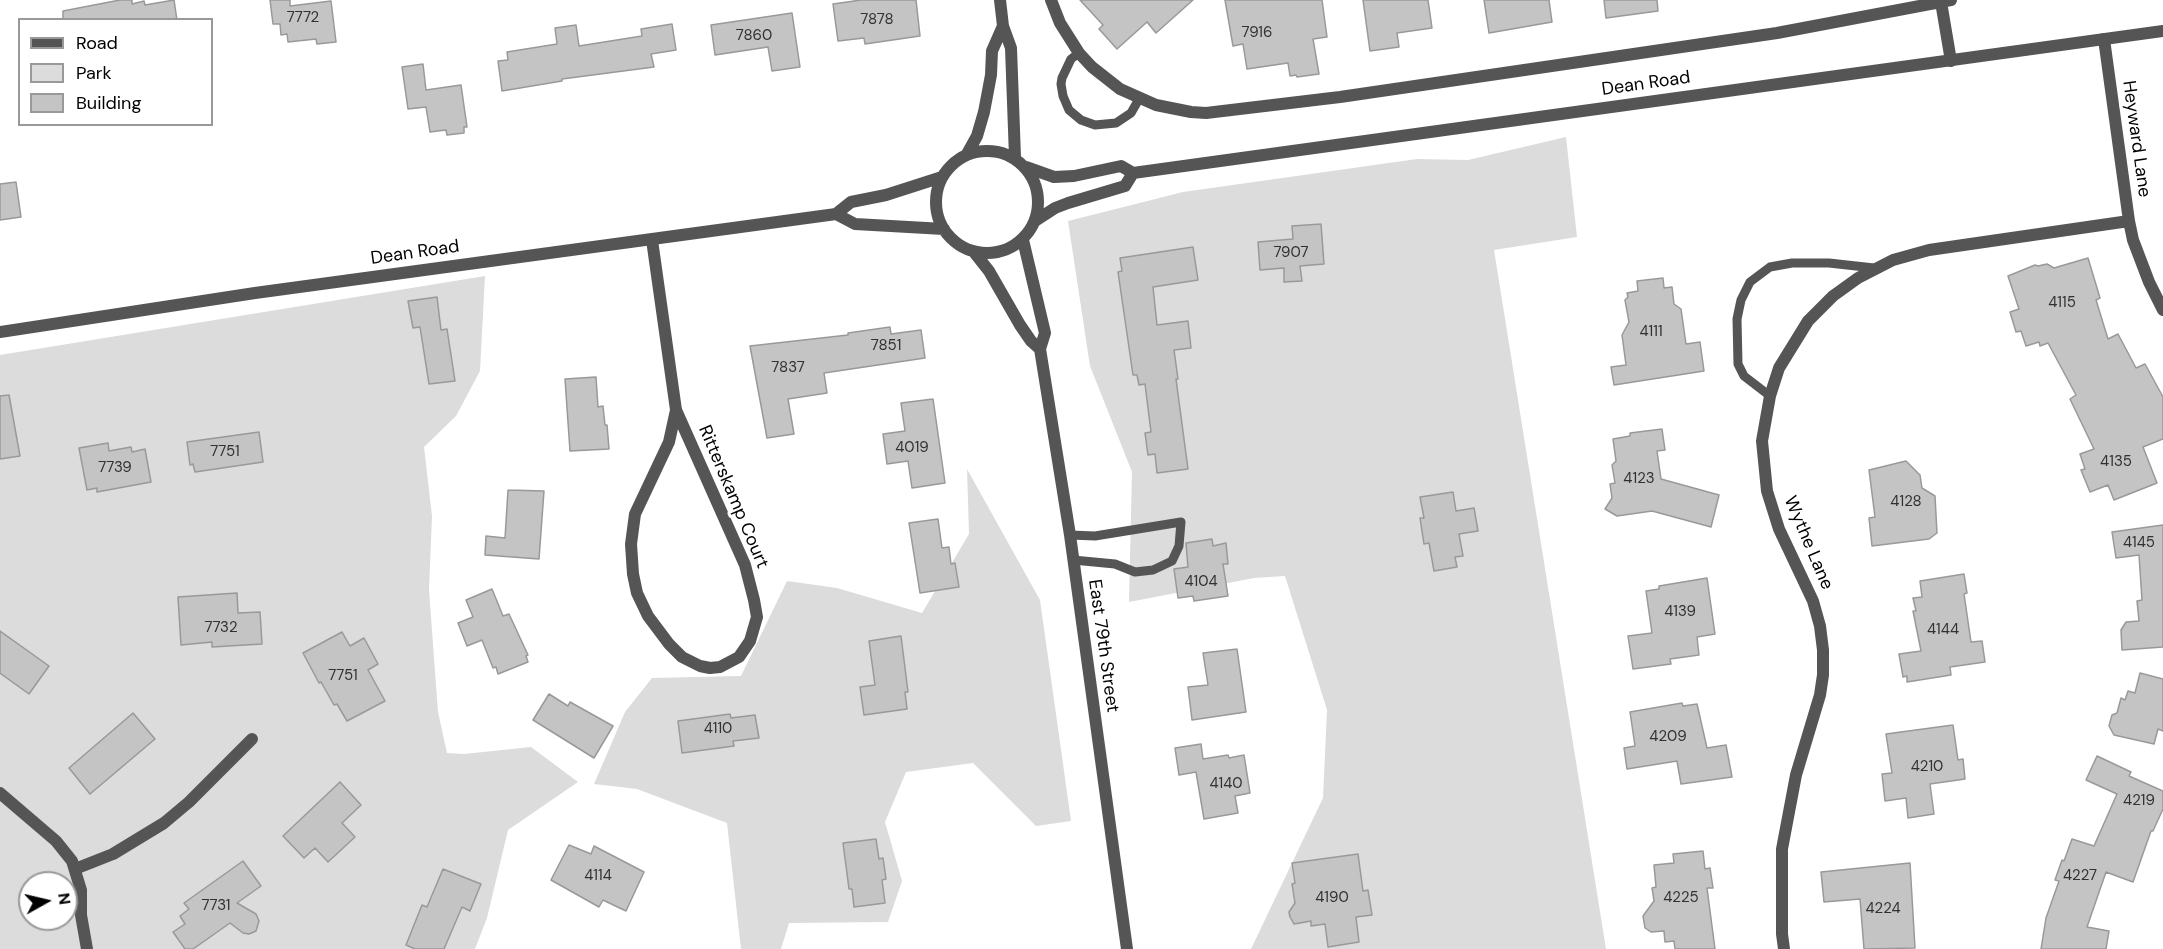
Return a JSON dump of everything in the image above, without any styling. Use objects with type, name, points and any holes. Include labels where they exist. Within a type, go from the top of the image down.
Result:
[{"type":"street","points":[[1000,0],[1003,26],[1011,48],[1015,157]]},
{"type":"street","points":[[1051,0],[1060,23],[1079,53]]},
{"type":"street","points":[[1946,1],[1950,60]]},
{"type":"street","name":"Dean Road","points":[[1079,53],[1107,80],[1139,99],[1178,110],[1206,112],[1536,70],[1778,33],[1946,1]]},
{"type":"street","points":[[967,154],[977,136],[982,120],[991,75],[992,51],[1003,26]]},
{"type":"street","name":"Dean Road","points":[[1026,167],[1054,177],[1074,176],[1121,166],[1133,173],[2163,31]]},
{"type":"street","name":"Heyward Lane","points":[[2104,39],[2133,240],[2145,273],[2163,310]]},
{"type":"street","points":[[974,252],[1005,251],[1023,240],[1035,221],[1038,210],[1039,199],[1036,187],[1026,167],[1015,157],[993,150],[967,154],[953,163],[942,177],[936,198],[936,210],[944,229],[952,240],[974,252],[1020,325],[1040,349]]},
{"type":"street","points":[[1035,221],[1055,208],[1125,186],[1133,173]]},
{"type":"street","name":"Dean Road","points":[[0,332],[267,292],[836,214],[851,202],[886,195],[942,177]]},
{"type":"street","name":"Dean Road","points":[[836,214],[855,224],[944,229]]},
{"type":"street","name":"Wythe Lane","points":[[1784,949],[1782,849],[1796,775],[1818,705],[1823,675],[1820,626],[1813,601],[1779,529],[1767,491],[1762,441],[1770,396],[1786,355],[1808,321],[1833,296],[1874,268],[1929,250],[2129,221]]},
{"type":"street","name":"Ritterskamp Court","points":[[652,240],[676,410],[745,565],[757,617],[750,641],[739,657],[720,667],[700,666],[682,657],[669,644],[648,616],[637,593],[633,574],[631,544],[635,514],[669,442],[676,410]]},
{"type":"street","name":"East 79th Street","points":[[1023,240],[1045,333],[1040,349],[1070,535],[1127,949]]},
{"type":"street","points":[[75,869],[113,854],[164,823],[182,809],[252,739]]},
{"type":"street","points":[[0,793],[56,841],[68,855],[81,890],[81,915],[87,949]]},
{"type":"lane","points":[[1079,53],[1071,59],[1061,84],[1062,96],[1069,110],[1081,120],[1095,125],[1116,123],[1131,113],[1139,99]]},
{"type":"lane","points":[[1770,396],[1744,376],[1738,364],[1737,319],[1741,300],[1750,282],[1770,267],[1792,263],[1829,263],[1874,268]]},
{"type":"lane","points":[[1070,535],[1095,536],[1181,522],[1179,546],[1172,561],[1153,570],[1135,572],[1115,564],[1073,560]]},
{"type":"green space","points":[[1566,137],[1577,237],[1494,250],[1606,949],[1251,949],[1323,798],[1327,710],[1285,576],[1254,578],[1129,602],[1132,472],[1090,366],[1068,221],[1183,192],[1417,159],[1468,160]]},
{"type":"green space","points":[[485,276],[480,371],[456,416],[424,447],[432,516],[429,590],[438,712],[447,753],[464,754],[531,747],[578,782],[508,830],[487,918],[475,949],[0,949],[0,355]]},
{"type":"green space","points":[[967,469],[1040,600],[1071,821],[1036,826],[973,763],[906,772],[885,822],[902,881],[888,922],[789,923],[781,949],[741,949],[727,823],[637,789],[594,784],[625,712],[652,678],[741,676],[787,581],[837,588],[922,613],[969,534]]},
{"type":"building","points":[[120,0],[132,0],[132,4],[144,1],[145,5],[174,0],[177,18],[63,18],[63,11]]},
{"type":"building","points":[[270,0],[290,0],[290,6],[331,1],[336,42],[317,44],[316,39],[288,42],[287,34],[281,35],[280,24],[273,24]]},
{"type":"building","points":[[861,0],[916,0],[920,36],[865,44],[864,38],[838,41],[833,4]]},
{"type":"building","points":[[1080,0],[1193,0],[1156,33],[1147,22],[1117,49],[1099,29],[1103,25]]},
{"type":"building","points":[[1225,0],[1322,0],[1327,37],[1313,39],[1319,74],[1290,76],[1288,63],[1247,69],[1243,44],[1233,46]]},
{"type":"building","points":[[1363,0],[1428,0],[1432,28],[1397,33],[1399,47],[1370,51]]},
{"type":"building","points":[[1484,0],[1549,0],[1552,22],[1489,33]]},
{"type":"building","points":[[1604,0],[1657,0],[1658,11],[1606,18]]},
{"type":"building","points":[[792,13],[800,67],[772,71],[768,47],[715,55],[711,25]]},
{"type":"building","points":[[672,24],[676,50],[651,54],[654,67],[562,79],[562,81],[502,91],[498,61],[508,60],[507,52],[557,44],[555,28],[576,25],[579,46],[642,36],[641,29]]},
{"type":"building","points":[[423,64],[426,90],[461,85],[467,127],[464,127],[464,133],[447,135],[446,130],[430,132],[426,107],[408,109],[402,67]]},
{"type":"building","points":[[16,182],[21,217],[0,220],[0,184]]},
{"type":"building","points":[[1321,224],[1324,264],[1300,266],[1302,281],[1284,282],[1284,268],[1260,270],[1258,242],[1293,239],[1292,226]]},
{"type":"building","points":[[1193,247],[1198,280],[1153,287],[1157,325],[1188,321],[1191,348],[1174,350],[1188,469],[1157,473],[1155,454],[1148,455],[1145,433],[1151,432],[1145,384],[1139,385],[1137,375],[1133,375],[1118,272],[1122,271],[1120,258]]},
{"type":"building","points":[[2088,258],[2100,298],[2096,300],[2108,339],[2118,334],[2136,368],[2145,364],[2163,397],[2163,439],[2143,447],[2157,483],[2114,500],[2108,485],[2090,492],[2081,470],[2085,469],[2080,454],[2094,449],[2070,399],[2076,395],[2048,343],[2040,346],[2039,342],[2026,346],[2021,331],[2016,332],[2010,312],[2019,309],[2008,276],[2035,265],[2047,264],[2054,268]]},
{"type":"building","points":[[1663,278],[1664,288],[1672,287],[1674,304],[1681,309],[1686,344],[1700,342],[1704,371],[1614,385],[1611,367],[1626,365],[1622,335],[1629,322],[1625,300],[1628,297],[1627,293],[1638,291],[1637,281]]},
{"type":"building","points":[[437,297],[441,330],[447,329],[455,381],[429,384],[420,327],[413,328],[408,301]]},
{"type":"building","points":[[890,327],[891,334],[921,330],[925,358],[824,373],[827,393],[788,399],[794,434],[767,438],[750,346],[848,335],[848,333]]},
{"type":"building","points":[[596,377],[598,407],[603,406],[609,449],[570,451],[565,379]]},
{"type":"building","points":[[9,395],[20,456],[0,459],[0,396]]},
{"type":"building","points":[[933,399],[945,483],[912,488],[908,461],[887,464],[883,434],[905,431],[901,403]]},
{"type":"building","points":[[1662,429],[1665,450],[1657,451],[1661,479],[1719,495],[1711,527],[1652,511],[1617,516],[1605,509],[1612,498],[1610,484],[1615,483],[1612,465],[1616,461],[1613,439],[1630,436],[1630,433]]},
{"type":"building","points":[[259,432],[263,462],[195,472],[193,464],[190,465],[187,442]]},
{"type":"building","points":[[108,443],[109,451],[131,447],[132,452],[145,449],[151,482],[97,492],[97,488],[87,490],[79,448]]},
{"type":"building","points":[[1906,461],[1920,475],[1922,488],[1935,496],[1937,533],[1929,539],[1872,546],[1869,518],[1875,517],[1869,470]]},
{"type":"building","points":[[508,490],[544,491],[539,559],[485,555],[486,536],[505,538]]},
{"type":"building","points":[[1453,492],[1456,511],[1474,508],[1478,531],[1459,534],[1463,556],[1455,557],[1457,567],[1434,571],[1429,543],[1424,544],[1420,518],[1424,518],[1420,497]]},
{"type":"building","points":[[938,519],[942,548],[949,547],[951,564],[955,563],[959,587],[920,593],[909,523]]},
{"type":"building","points":[[2163,525],[2163,647],[2122,650],[2121,630],[2126,622],[2139,621],[2137,601],[2142,600],[2139,555],[2116,558],[2112,532]]},
{"type":"building","points":[[1212,539],[1213,546],[1226,543],[1228,564],[1223,564],[1228,596],[1194,601],[1193,596],[1178,598],[1174,569],[1188,567],[1186,543]]},
{"type":"building","points":[[1964,574],[1967,593],[1964,594],[1971,642],[1982,641],[1985,662],[1950,667],[1951,675],[1907,682],[1907,676],[1903,677],[1899,654],[1921,651],[1913,611],[1916,611],[1913,598],[1922,597],[1920,581]]},
{"type":"building","points":[[1707,578],[1715,634],[1697,637],[1699,655],[1670,659],[1671,664],[1633,669],[1628,636],[1652,633],[1646,591],[1659,589],[1659,586]]},
{"type":"building","points":[[492,589],[503,616],[509,614],[528,655],[526,656],[528,662],[498,674],[496,667],[493,668],[482,640],[467,646],[458,623],[473,617],[466,600]]},
{"type":"building","points":[[237,593],[238,613],[260,612],[262,644],[212,647],[212,642],[181,645],[178,597]]},
{"type":"building","points":[[0,631],[49,666],[29,694],[0,673]]},
{"type":"building","points":[[342,632],[350,646],[364,638],[378,664],[368,670],[385,701],[347,721],[337,704],[334,705],[321,682],[319,683],[303,653]]},
{"type":"building","points":[[901,636],[908,692],[905,692],[907,709],[864,715],[860,687],[875,685],[869,641]]},
{"type":"building","points":[[1237,649],[1246,712],[1192,720],[1188,687],[1208,685],[1203,653]]},
{"type":"building","points":[[2140,673],[2163,679],[2163,731],[2158,729],[2154,744],[2114,735],[2109,726],[2112,715],[2117,713],[2121,698],[2125,700],[2128,691],[2135,693]]},
{"type":"building","points":[[549,694],[568,706],[570,702],[613,726],[594,758],[533,720]]},
{"type":"building","points":[[1682,703],[1683,706],[1697,704],[1707,748],[1726,745],[1732,777],[1681,784],[1677,761],[1627,769],[1624,748],[1635,746],[1630,712]]},
{"type":"building","points":[[133,713],[155,739],[90,794],[69,768]]},
{"type":"building","points":[[730,714],[731,718],[755,715],[759,738],[733,741],[734,746],[682,753],[678,721]]},
{"type":"building","points":[[1953,725],[1958,760],[1963,759],[1965,779],[1930,784],[1934,814],[1908,818],[1906,798],[1885,801],[1882,774],[1892,773],[1886,734]]},
{"type":"building","points":[[1201,744],[1203,759],[1244,755],[1250,793],[1235,796],[1238,813],[1204,819],[1196,772],[1179,775],[1175,748]]},
{"type":"building","points":[[2097,756],[2131,772],[2129,776],[2163,791],[2163,809],[2151,831],[2133,882],[2106,872],[2087,927],[2109,931],[2106,949],[2041,949],[2046,918],[2059,881],[2055,880],[2072,839],[2094,846],[2117,794],[2086,780]]},
{"type":"building","points":[[340,782],[361,805],[342,823],[355,837],[328,862],[315,848],[304,858],[283,836]]},
{"type":"building","points":[[876,839],[879,859],[883,858],[886,879],[882,880],[885,903],[854,907],[852,889],[849,889],[843,843]]},
{"type":"building","points":[[569,845],[591,854],[594,846],[644,872],[626,911],[603,900],[599,907],[551,880]]},
{"type":"building","points":[[1703,851],[1705,869],[1710,868],[1713,888],[1707,888],[1715,949],[1675,949],[1674,941],[1665,942],[1664,931],[1651,932],[1645,928],[1643,916],[1654,901],[1652,888],[1656,887],[1654,865],[1674,863],[1673,854]]},
{"type":"building","points":[[1358,854],[1363,891],[1368,890],[1372,915],[1356,917],[1359,942],[1328,947],[1325,924],[1311,926],[1311,921],[1294,924],[1290,917],[1289,912],[1295,903],[1292,863]]},
{"type":"building","points":[[243,861],[261,886],[237,903],[256,914],[259,921],[256,931],[249,934],[243,933],[230,923],[193,949],[185,949],[173,932],[185,924],[180,916],[189,909],[184,903]]},
{"type":"building","points":[[1910,863],[1915,948],[1864,949],[1860,899],[1824,902],[1821,872]]},
{"type":"building","points":[[443,869],[481,884],[470,911],[462,907],[444,949],[415,949],[406,945],[422,905],[427,907]]}]
